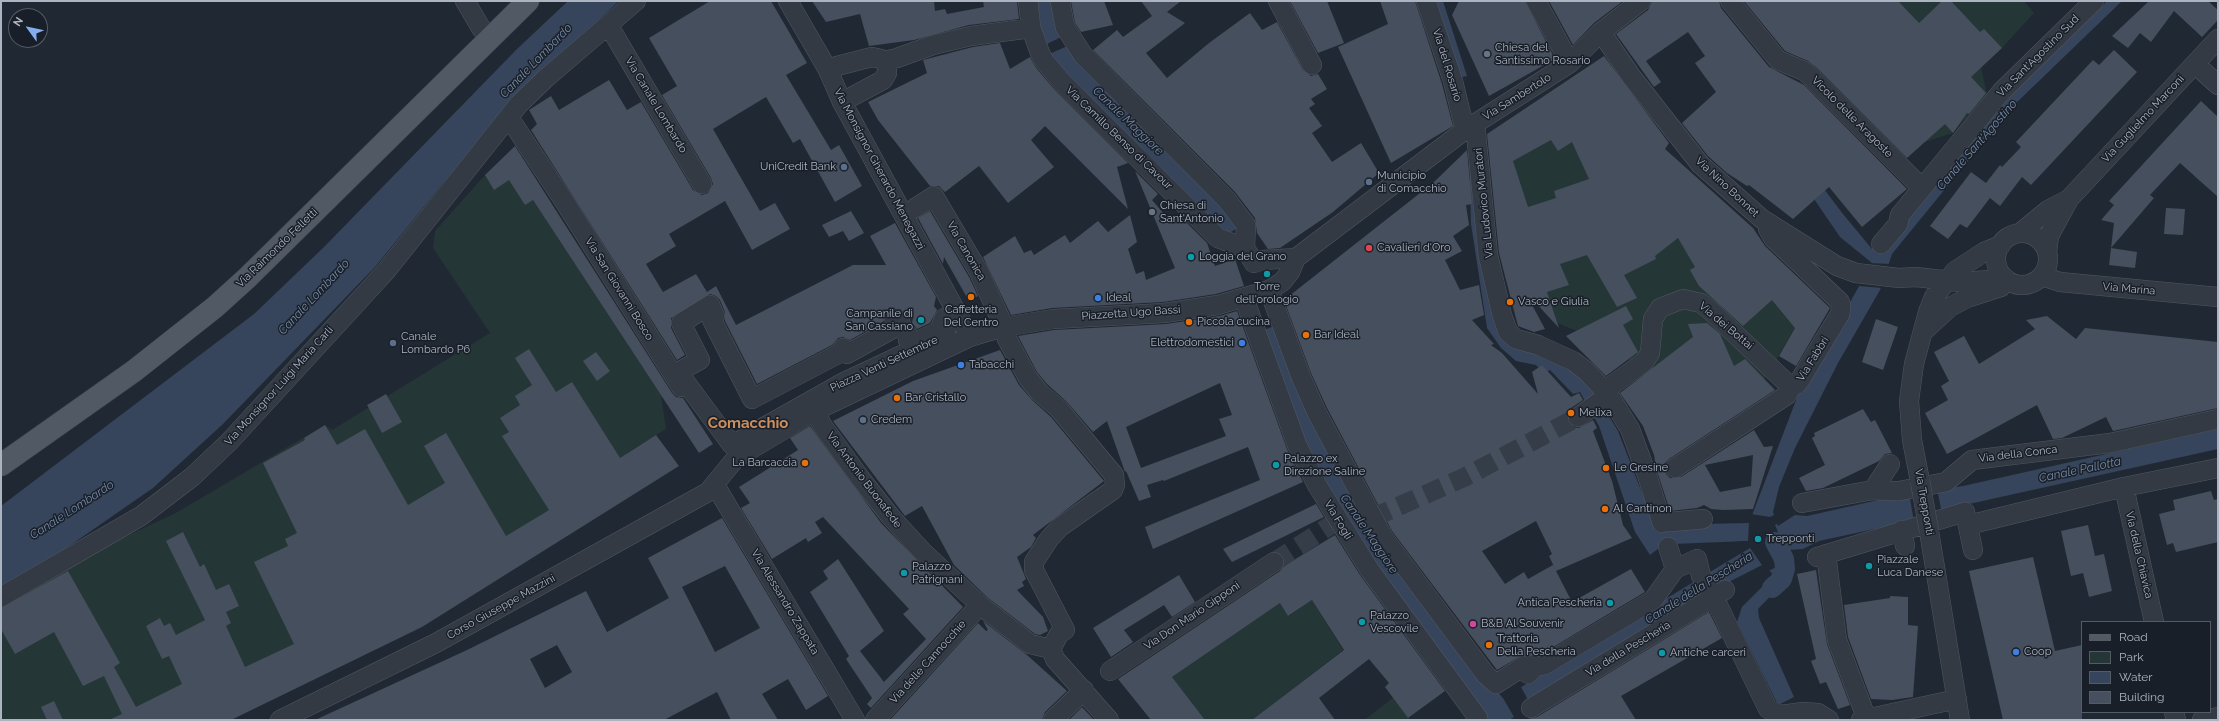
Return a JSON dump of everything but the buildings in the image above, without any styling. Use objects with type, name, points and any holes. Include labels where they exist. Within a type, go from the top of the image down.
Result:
[{"type":"main road","name":"Via Raimondo Felletti","points":[[1,465],[140,368],[215,308],[248,278],[528,1]]},
{"type":"street","points":[[465,1],[481,28],[490,38]]},
{"type":"street","points":[[507,119],[545,79],[609,26],[636,1]]},
{"type":"street","name":"Via Monsignor Gherardo Menegazzi","points":[[788,1],[828,70],[842,102],[970,337]]},
{"type":"street","name":"Via Camillo Benso di Cavour","points":[[1028,1],[1031,28],[1044,61],[1062,83],[1218,238],[1250,256]]},
{"type":"street","points":[[1060,1],[1069,39],[1083,55],[1227,200],[1246,225],[1251,273],[1257,287],[1266,291],[1318,413],[1383,537],[1486,675],[1498,684],[1524,666],[1532,671],[1544,665],[1653,600],[1675,569]]},
{"type":"street","points":[[1278,1],[1312,65]]},
{"type":"street","name":"Via del Rosario","points":[[1426,1],[1470,127]]},
{"type":"street","points":[[1536,1],[1570,63]]},
{"type":"street","name":"Via Sambertolo","points":[[1296,258],[1470,127],[1570,63],[1601,32],[1641,1]]},
{"type":"street","name":"Vicolo delle Aragoste","points":[[1730,1],[1778,60],[1804,71],[1811,77],[1922,188]]},
{"type":"street","name":"Via Sant'Agostino Sud","points":[[1881,244],[1898,224],[1900,214],[2001,92],[2094,1]]},
{"type":"street","name":"Via Canale Lombardo","points":[[609,26],[702,184]]},
{"type":"street","points":[[828,70],[861,58],[873,57],[884,61],[933,45],[971,36],[1031,28]]},
{"type":"street","name":"Via Nino Bonnet","points":[[1601,32],[1631,76],[1700,164],[1762,219],[1837,266],[1856,273],[1899,278],[1916,276],[1960,282],[2010,282]]},
{"type":"street","name":"Via Guglielmo Marconi","points":[[2047,252],[2049,236],[2068,199],[2218,39]]},
{"type":"street","points":[[842,102],[883,80],[888,67],[884,61]]},
{"type":"street","points":[[2194,64],[2218,85]]},
{"type":"street","name":"Via San Giovanni Bosco","points":[[507,119],[514,125],[564,201],[678,382],[736,458]]},
{"type":"street","name":"Via Monsignor Luigi Maria Carli","points":[[1,597],[141,516],[192,476],[229,442],[386,271],[507,119]]},
{"type":"street","name":"Via Ludovico Muratori","points":[[1470,127],[1488,255],[1502,315],[1508,332],[1516,339],[1538,346],[1573,361],[1586,371],[1607,393],[1630,429],[1662,521],[1669,522],[1703,519]]},
{"type":"street","name":"Via Canonica","points":[[915,208],[934,196],[979,272],[998,329]]},
{"type":"street","name":"Via Guglielmo Marconi","points":[[2020,234],[2048,210],[2068,199]]},
{"type":"street","name":"Via Fabbri","points":[[1675,468],[1787,395],[1791,387],[1796,385],[1800,380],[1840,314],[1842,308],[1840,302],[1773,238],[1762,219]]},
{"type":"street","points":[[2020,234],[2028,234],[2037,238],[2047,252],[2048,263],[2042,276],[2031,284],[2010,282],[1959,302],[1944,311],[1923,332],[1928,312],[1934,297],[1946,280],[1955,271],[1968,262],[2001,245],[2009,237],[2020,234]]},
{"type":"street","points":[[2001,245],[1996,257],[1997,263],[1999,269],[2010,282]]},
{"type":"street","points":[[1250,256],[1262,260],[1296,258]]},
{"type":"street","name":"Piazzetta Ugo Bassi","points":[[998,329],[1053,319],[1164,312],[1218,305],[1266,291],[1282,282],[1290,272],[1296,258]]},
{"type":"street","name":"Via Marina","points":[[2042,276],[2060,282],[2080,285],[2218,297]]},
{"type":"street","name":"Via Nino Bonnet","points":[[1899,278],[1919,290],[1927,305],[1928,312]]},
{"type":"street","name":"Via Fogli","points":[[1244,298],[1297,445],[1336,522],[1478,718]]},
{"type":"street","name":"Via dei Bottai","points":[[1578,418],[1644,362],[1650,353],[1653,319],[1660,308],[1683,299],[1701,303],[1711,311],[1791,387]]},
{"type":"street","name":"Piazza Venti Settembre","points":[[710,305],[715,316],[712,320],[752,399],[840,353],[843,348],[847,354],[898,326],[894,318],[900,322],[903,330],[909,336],[908,340],[921,343],[922,339],[935,333],[938,334],[944,318],[946,334],[839,384],[732,445],[678,372],[700,360],[681,323],[710,305]]},
{"type":"street","points":[[998,329],[1007,338],[1028,378],[1039,392],[1059,409],[1114,475],[1115,485],[1109,494],[1071,518],[1060,527],[1049,539],[1034,562],[1034,570],[1065,630],[1059,634],[1051,649],[1055,659],[1109,720]]},
{"type":"street","name":"Piazza Venti Settembre","points":[[715,485],[736,458],[815,411],[970,337],[998,329]]},
{"type":"street","name":"Via Trepponti","points":[[1923,332],[1914,364],[1909,401],[1912,440],[1929,531],[1960,720]]},
{"type":"street","name":"Via Antonio Buonafede","points":[[815,411],[822,425],[861,479],[890,516],[922,551],[980,605],[1030,644],[1051,649]]},
{"type":"street","name":"Via della Conca","points":[[1802,502],[1873,490],[1898,491],[1946,482],[1972,460],[2110,443],[2218,419]]},
{"type":"street","points":[[1873,490],[1890,464]]},
{"type":"street","points":[[1957,699],[1864,719],[1837,640],[1822,555],[1903,538],[1967,518],[2218,468]]},
{"type":"street","name":"Corso Giuseppe Mazzini","points":[[280,720],[436,643],[708,492],[715,485]]},
{"type":"street","name":"Via Alessandro Zappata","points":[[715,485],[855,720]]},
{"type":"street","name":"Via della Chiavica","points":[[2124,487],[2154,621]]},
{"type":"street","points":[[1967,518],[1973,550]]},
{"type":"street","points":[[1668,548],[1675,569],[1710,583],[1768,709],[1781,715],[1803,712],[1818,713],[1829,720]]},
{"type":"street","name":"Via Don Mario Gipponi","points":[[1110,671],[1274,562]]},
{"type":"street","name":"Via della Pescheria","points":[[1531,708],[1710,583]]},
{"type":"street","name":"Via delle Cannocchie","points":[[875,720],[980,605]]},
{"type":"street","points":[[1053,720],[1084,690]]},
{"type":"street","points":[[2202,720],[2218,717]]},
{"type":"green space","points":[[1801,1],[2024,1],[2034,13],[2002,48],[1981,67],[1987,94],[1953,133],[1925,142]]},
{"type":"green space","points":[[1601,110],[1800,319],[1766,377],[1749,397],[1690,436],[1620,348],[1557,323],[1531,244],[1513,161]]},
{"type":"green space","points":[[485,175],[509,180],[533,200],[661,395],[666,429],[627,453],[621,466],[492,545],[160,720],[1,720],[1,602],[65,564],[174,514],[325,425],[332,430],[490,333],[433,248],[435,231]]},
{"type":"green space","points":[[1312,600],[1343,650],[1252,720],[1205,720],[1172,677],[1280,603],[1289,616]]},
{"type":"green space","points":[[1398,694],[1410,720],[1364,720]]},
{"type":"water","name":"Canale Lombardo","points":[[568,1],[619,1],[524,89],[439,188],[376,266],[223,424],[153,488],[52,558],[1,588],[1,506],[254,314],[324,247],[516,50]]},
{"type":"water","name":"Canale Maggiore","points":[[1035,1],[1055,1],[1058,21],[1202,179],[1239,227],[1228,234],[1224,233],[1149,155],[1073,82],[1050,55],[1043,39]]},
{"type":"water","points":[[1433,1],[1443,1],[1467,76],[1458,78]]},
{"type":"water","points":[[2107,1],[2122,1],[2012,107],[1892,254],[1880,290],[1838,363],[1795,448],[1779,487],[1773,512],[1778,526],[1795,515],[1807,516],[1905,494],[1963,486],[2218,429],[2218,449],[1969,504],[1907,522],[1819,541],[1803,549],[1787,550],[1782,565],[1788,565],[1791,575],[1758,609],[1759,618],[1794,697],[1778,705],[1737,622],[1742,607],[1773,576],[1771,572],[1762,566],[1713,591],[1514,717],[1516,720],[1486,720],[1376,568],[1308,456],[1264,330],[1277,325],[1325,436],[1503,698],[1751,547],[1748,541],[1673,544],[1663,545],[1650,555],[1635,532],[1599,426],[1580,392],[1573,394],[1550,370],[1544,373],[1536,365],[1516,361],[1501,348],[1487,328],[1471,224],[1469,149],[1499,321],[1566,366],[1596,395],[1618,431],[1651,516],[1702,524],[1749,523],[1798,395],[1872,263],[1840,237],[1786,158],[1815,177],[1872,249],[1877,251],[1995,112]]},
{"type":"pier","points":[[1065,35],[1070,45],[1047,55],[1043,46]]},
{"type":"pier","points":[[1869,263],[1890,264],[1883,288],[1859,286]]},
{"type":"pier","points":[[1937,488],[1942,514],[1914,522],[1909,492]]},
{"type":"pier","points":[[1751,514],[1770,517],[1776,514],[1779,523],[1775,525],[1786,551],[1788,551],[1785,562],[1767,572],[1762,568],[1724,587],[1723,585],[1762,565],[1750,548],[1712,570],[1711,568],[1748,547],[1746,543],[1703,544],[1748,541],[1749,523],[1704,522],[1748,521]]},
{"type":"pier","points":[[1532,678],[1532,680],[1521,687],[1532,707],[1517,718],[1518,720],[1509,720],[1514,717],[1503,698],[1494,688],[1495,687],[1503,696]]},
{"type":"waterway","points":[[1772,588],[1782,579],[1785,569],[1784,559],[1775,542]]},
{"type":"tunnel","points":[[1372,518],[1465,477],[1578,417]]},
{"type":"tunnel","points":[[1274,562],[1334,523]]},
{"type":"place","name":"Chiesa del Santissimo Rosario","points":[[1487,54]]},
{"type":"place","name":"UniCredit Bank","points":[[844,167]]},
{"type":"place","name":"Municipio di Comacchio","points":[[1369,182]]},
{"type":"place","name":"Chiesa di Sant'Antonio","points":[[1152,212]]},
{"type":"place","name":"Cavalieri d'Oro","points":[[1369,248]]},
{"type":"place","name":"Loggia del Grano","points":[[1191,257]]},
{"type":"place","name":"Torre dell'orologio","points":[[1267,274]]},
{"type":"place","name":"Caffetteria Del Centro","points":[[971,297]]},
{"type":"place","name":"Ideal","points":[[1098,298]]},
{"type":"place","name":"Vasco e Giulia","points":[[1510,302]]},
{"type":"place","name":"Campanile di San Cassiano","points":[[921,320]]},
{"type":"place","name":"Piccola cucina","points":[[1189,322]]},
{"type":"place","name":"Bar Ideal","points":[[1306,335]]},
{"type":"place","name":"Canale Lombardo P6","points":[[393,343]]},
{"type":"place","name":"Elettrodomestici","points":[[1242,343]]},
{"type":"place","name":"Tabacchi","points":[[961,365]]},
{"type":"place","name":"Bar Cristallo","points":[[897,398]]},
{"type":"place","name":"Melixa","points":[[1571,413]]},
{"type":"place","name":"Credem","points":[[863,420]]},
{"type":"place","name":"La Barcaccia","points":[[805,463]]},
{"type":"place","name":"Palazzo ex Direzione Saline","points":[[1276,465]]},
{"type":"place","name":"Le Gresine","points":[[1606,468]]},
{"type":"place","name":"Al Cantinon","points":[[1605,509]]},
{"type":"place","name":"Trepponti","points":[[1758,539]]},
{"type":"place","name":"Piazzale Luca Danese","points":[[1869,566]]},
{"type":"place","name":"Palazzo Patrignani","points":[[904,573]]},
{"type":"place","name":"Antica Pescheria","points":[[1610,603]]},
{"type":"place","name":"Palazzo Vescovile","points":[[1362,622]]},
{"type":"place","name":"B&B Al Souvenir","points":[[1473,624]]},
{"type":"place","name":"Trattoria Della Pescheria","points":[[1489,645]]},
{"type":"place","name":"Coop","points":[[2016,652]]},
{"type":"place","name":"Antiche carceri","points":[[1662,653]]},
{"type":"district","name":"Comacchio","points":[[748,423]]},
{"type":"water label","name":"Canale Sant'Agostino","points":[[1977,145]]},
{"type":"water label","name":"Canale Pallotta","points":[[2080,470]]},
{"type":"water label","name":"Canale della Pescheria","points":[[1699,588]]}]
